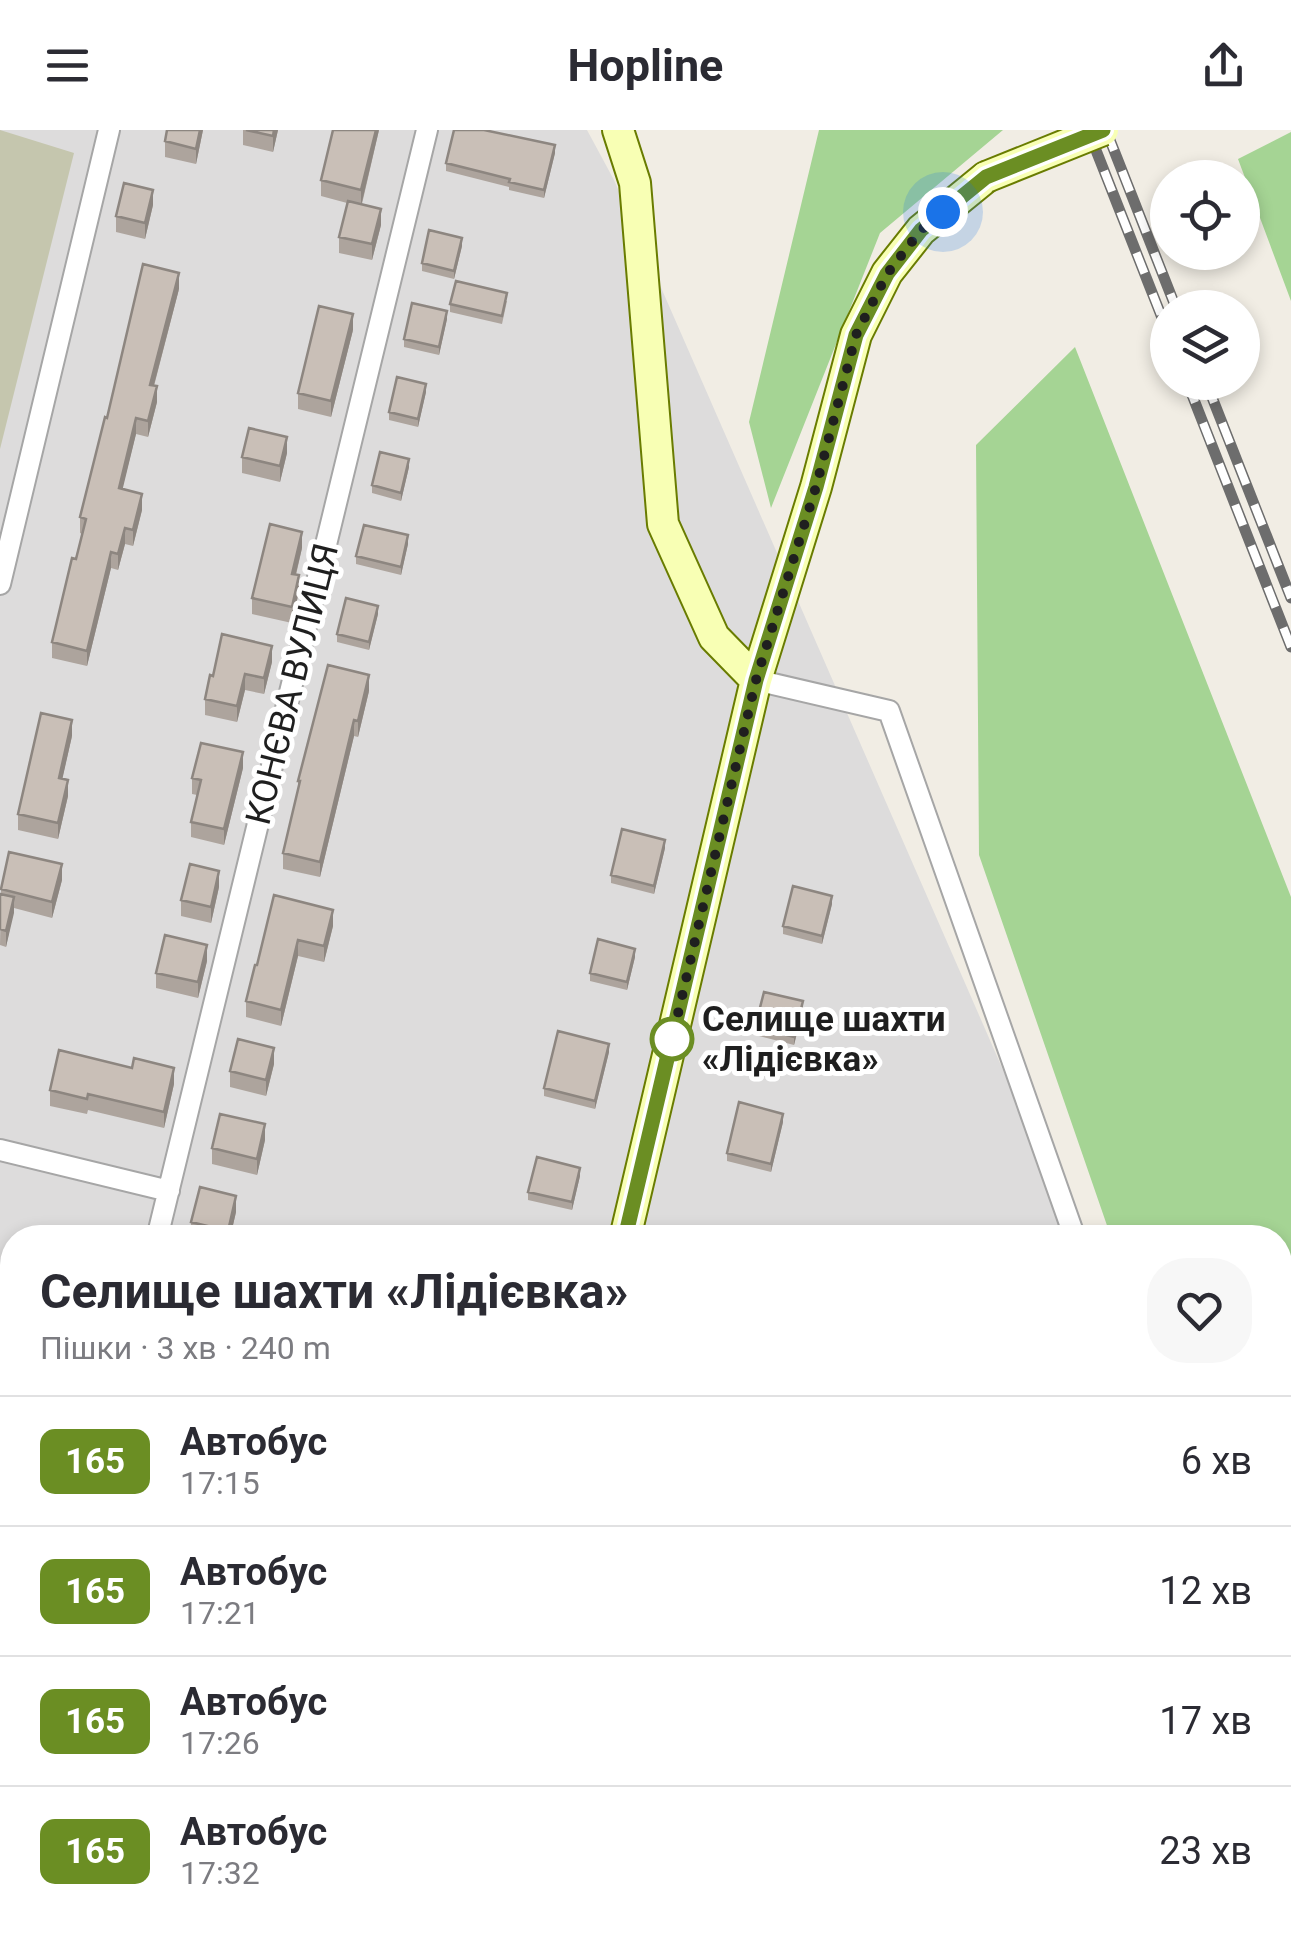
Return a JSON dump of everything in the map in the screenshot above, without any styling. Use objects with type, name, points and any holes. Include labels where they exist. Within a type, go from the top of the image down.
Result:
[{"type":"main road","points":[[618,130],[635,182],[664,524],[714,637],[756,680]]},
{"type":"main road","points":[[628,1225],[756,680],[816,487],[856,335],[887,274],[921,230],[986,177],[1103,130]]},
{"type":"street","name":"КОНЄВА ВУЛИЦЯ","points":[[160,1225],[426,130]]},
{"type":"street","points":[[0,584],[102,132]]},
{"type":"street","points":[[756,680],[890,711],[1070,1225]]},
{"type":"street","points":[[0,1150],[168,1191]]},
{"type":"shaded area","points":[[0,130],[587,130],[614,180],[1071,1225],[0,1225]]},
{"type":"shaded area","points":[[0,130],[74,153],[0,449]]},
{"type":"green space","points":[[819,130],[1003,130],[880,233],[771,508],[749,422]]},
{"type":"green space","points":[[1291,132],[1291,301],[1260,218],[1260,160],[1238,159]]},
{"type":"green space","points":[[1075,347],[1291,897],[1291,1225],[1107,1225],[979,855],[976,445]]},
{"type":"building","points":[[167,130],[200,130],[196,149],[165,141]]},
{"type":"building","points":[[246,130],[274,130],[273,136]]},
{"type":"building","points":[[333,130],[376,130],[361,190],[321,180]]},
{"type":"building","points":[[454,130],[484,130],[555,145],[544,190],[446,163]]},
{"type":"building","points":[[124,183],[153,190],[145,223],[116,216]]},
{"type":"building","points":[[348,201],[381,209],[372,244],[339,237]]},
{"type":"building","points":[[429,230],[462,238],[454,271],[422,263]]},
{"type":"building","points":[[143,264],[179,273],[150,385],[157,386],[148,421],[136,418],[119,488],[142,494],[133,530],[125,528],[118,554],[111,552],[87,651],[52,642],[72,558],[76,559],[86,519],[80,517]]},
{"type":"building","points":[[456,281],[507,293],[502,316],[450,304]]},
{"type":"building","points":[[412,303],[447,311],[439,347],[404,339]]},
{"type":"building","points":[[319,306],[353,314],[331,401],[298,393]]},
{"type":"building","points":[[397,377],[426,384],[418,419],[389,412]]},
{"type":"building","points":[[249,428],[287,437],[280,466],[242,457]]},
{"type":"building","points":[[380,452],[409,459],[401,493],[372,485]]},
{"type":"building","points":[[270,524],[302,532],[292,574],[299,575],[292,607],[252,598]]},
{"type":"building","points":[[364,525],[408,535],[401,567],[356,556]]},
{"type":"building","points":[[346,598],[378,606],[369,642],[337,634]]},
{"type":"building","points":[[222,634],[272,646],[264,678],[245,674],[237,706],[205,699]]},
{"type":"building","points":[[328,665],[369,675],[358,721],[354,720],[320,862],[283,853]]},
{"type":"building","points":[[41,713],[72,720],[59,778],[68,780],[58,823],[18,814]]},
{"type":"building","points":[[201,743],[243,752],[224,829],[191,822],[201,780],[192,778]]},
{"type":"building","points":[[622,829],[665,840],[654,886],[611,875]]},
{"type":"building","points":[[9,852],[62,864],[52,902],[1,889]]},
{"type":"building","points":[[190,864],[219,871],[211,907],[181,900]]},
{"type":"building","points":[[793,886],[832,896],[822,936],[783,926]]},
{"type":"building","points":[[0,894],[14,897],[6,931],[0,929]]},
{"type":"building","points":[[274,895],[333,910],[324,946],[298,940],[281,1010],[246,1001]]},
{"type":"building","points":[[165,935],[207,945],[198,982],[156,973]]},
{"type":"building","points":[[598,939],[635,949],[627,982],[590,973]]},
{"type":"building","points":[[764,992],[803,1001],[794,1037],[755,1027]]},
{"type":"building","points":[[558,1031],[609,1044],[595,1101],[544,1088]]},
{"type":"building","points":[[238,1039],[274,1048],[266,1080],[230,1071]]},
{"type":"building","points":[[59,1050],[132,1068],[134,1058],[174,1068],[164,1112],[88,1094],[87,1099],[50,1090]]},
{"type":"building","points":[[739,1102],[783,1114],[771,1164],[727,1153]]},
{"type":"building","points":[[220,1114],[265,1124],[257,1159],[212,1148]]},
{"type":"building","points":[[537,1157],[580,1168],[572,1202],[528,1192]]},
{"type":"building","points":[[200,1187],[236,1196],[229,1225],[191,1222]]},
{"type":"railway","points":[[1088,130],[1151,290]]},
{"type":"railway","points":[[1106,130],[1169,290]]},
{"type":"railway","points":[[1194,400],[1291,647]]},
{"type":"railway","points":[[1213,400],[1291,598]]},
{"type":"bus line","name":"165","points":[[628,1225],[756,680],[816,487],[856,335],[887,274],[921,230],[986,177],[1103,130]]},
{"type":"place","name":"Селище шахти «Лідієвка»","points":[[672,1039]]},
{"type":"route","points":[[672,1039],[669,1052],[756,680],[816,487],[856,335],[887,274],[921,230],[943,212]]}]
